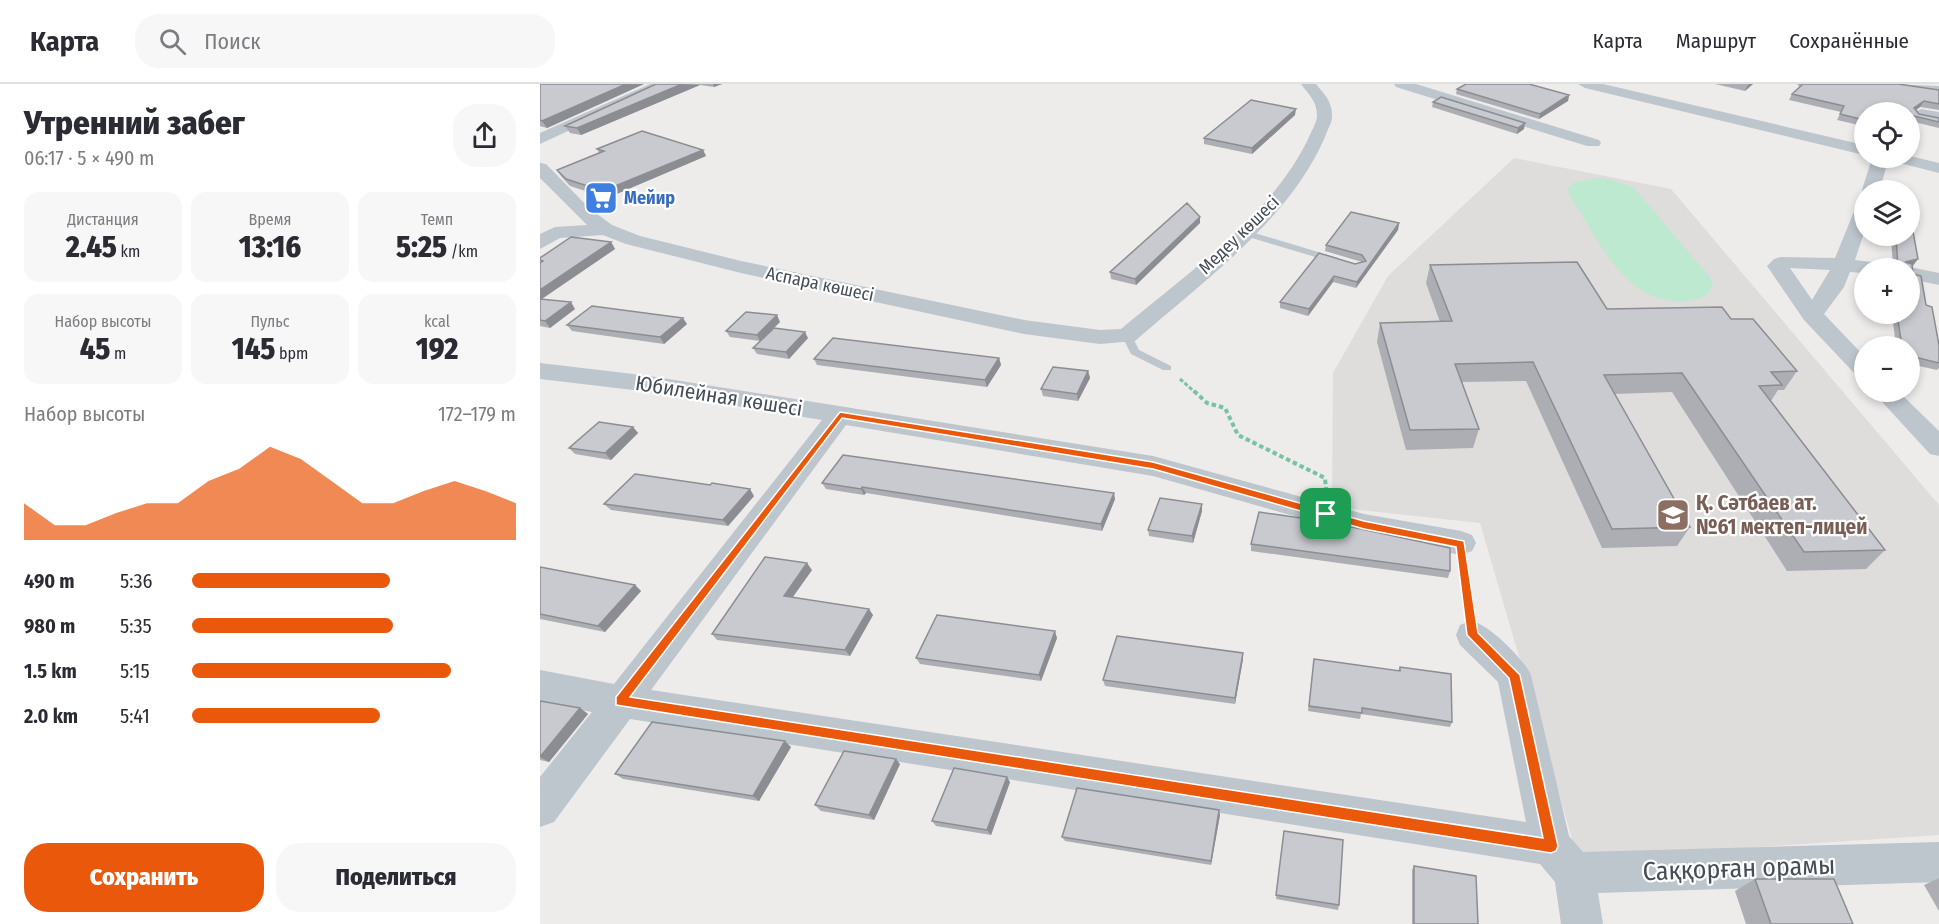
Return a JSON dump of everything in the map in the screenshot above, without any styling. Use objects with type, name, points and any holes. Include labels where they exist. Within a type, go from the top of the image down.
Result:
[{"type":"street","points":[[540,140],[662,84]]},
{"type":"street","name":"Медеу көшесі","points":[[1127,336],[1245,233],[1275,202],[1308,156],[1325,118],[1323,102],[1308,84]]},
{"type":"street","points":[[1401,84],[1423,87],[1593,143]]},
{"type":"street","points":[[1585,84],[1854,148]]},
{"type":"street","points":[[1645,98],[1663,84]]},
{"type":"street","points":[[1896,84],[1939,90]]},
{"type":"street","points":[[1921,114],[1939,117]]},
{"type":"street","points":[[1920,164],[1939,168]]},
{"type":"street","name":"Аспара көшесі","points":[[540,168],[582,212],[605,229],[633,240],[741,267],[1024,327],[1100,337],[1127,336]]},
{"type":"street","points":[[545,236],[605,229]]},
{"type":"street","points":[[1812,315],[1833,287],[1854,235]]},
{"type":"street","points":[[1854,265],[1790,262],[1777,266],[1812,315],[1854,359]]},
{"type":"street","points":[[1920,275],[1939,279]]},
{"type":"street","name":"Юбилейная көшесі","points":[[540,372],[650,384],[1153,466],[1364,525],[1461,543]]},
{"type":"street","points":[[1895,402],[1939,447]]},
{"type":"street","points":[[540,808],[840,415]]},
{"type":"street","points":[[1472,635],[1515,675],[1582,924]]},
{"type":"street","name":"Саққорған орамы","points":[[540,686],[1563,859],[1939,862]]},
{"type":"lane","points":[[1245,233],[1347,263]]},
{"type":"lane","points":[[1127,336],[1135,352],[1167,368]]},
{"type":"path","points":[[1167,368],[1207,403],[1225,408],[1238,435],[1325,478],[1326,514]]},
{"type":"path","points":[[1461,543],[1472,635]]},
{"type":"shaded area","name":"Қ. Сәтбаев ат. №61 мектеп-лицей","points":[[1514,158],[1671,189],[1939,505],[1939,835],[1578,859],[1480,523],[1332,507],[1333,373],[1388,276]]},
{"type":"green space","points":[[1595,178],[1609,179],[1634,188],[1709,276],[1713,285],[1709,292],[1691,301],[1665,300],[1646,293],[1630,281],[1603,249],[1569,194],[1568,188],[1573,183]]},
{"type":"building","points":[[540,84],[626,84],[542,121],[540,120]]},
{"type":"building","points":[[656,84],[682,84],[577,128],[565,126]]},
{"type":"building","points":[[1466,84],[1529,84],[1569,95],[1540,114],[1457,89]]},
{"type":"building","points":[[1803,84],[1898,84],[1939,90],[1939,104],[1924,101],[1920,104],[1854,102],[1854,118],[1840,114],[1844,106],[1792,94]]},
{"type":"building","points":[[1441,97],[1525,123],[1518,128],[1433,102]]},
{"type":"building","points":[[1251,100],[1296,109],[1252,148],[1204,138]]},
{"type":"building","points":[[1920,114],[1939,118],[1939,122],[1920,117]]},
{"type":"building","points":[[642,131],[703,150],[603,191],[566,179],[557,170],[604,151],[597,149]]},
{"type":"building","points":[[1187,203],[1200,217],[1135,279],[1110,272]]},
{"type":"building","points":[[1351,212],[1399,223],[1357,282],[1334,276],[1309,309],[1280,302],[1319,253],[1355,264],[1366,261],[1362,255],[1326,245]]},
{"type":"building","points":[[571,237],[611,242],[540,290],[540,263],[543,261],[540,258]]},
{"type":"building","points":[[1897,246],[1916,246],[1918,258],[1897,258]]},
{"type":"building","points":[[1577,262],[1607,309],[1722,307],[1731,319],[1753,319],[1797,371],[1771,372],[1782,385],[1759,386],[1885,550],[1804,552],[1682,373],[1604,375],[1690,527],[1612,529],[1533,362],[1455,364],[1479,429],[1410,430],[1380,323],[1452,321],[1430,265]]},
{"type":"building","points":[[1921,276],[1926,305],[1932,307],[1939,345],[1939,363],[1920,358],[1920,336],[1900,336],[1899,324],[1920,324]]},
{"type":"building","points":[[540,299],[571,302],[545,321],[540,320]]},
{"type":"building","points":[[592,306],[683,318],[660,337],[567,325]]},
{"type":"building","points":[[746,312],[777,315],[757,335],[726,331]]},
{"type":"building","points":[[774,328],[805,332],[786,352],[753,348]]},
{"type":"building","points":[[833,338],[999,358],[985,380],[814,359]]},
{"type":"building","points":[[1053,367],[1088,371],[1077,394],[1041,389]]},
{"type":"building","points":[[599,422],[633,427],[605,453],[569,448]]},
{"type":"building","points":[[843,455],[1114,493],[1101,524],[862,487],[861,489],[822,483]]},
{"type":"building","points":[[635,474],[750,489],[723,520],[604,504]]},
{"type":"building","points":[[1160,498],[1202,504],[1192,536],[1148,530]]},
{"type":"building","points":[[1259,512],[1328,522],[1450,548],[1450,571],[1251,544]]},
{"type":"building","points":[[765,557],[807,563],[784,596],[869,609],[845,650],[712,634]]},
{"type":"building","points":[[540,567],[635,585],[598,626],[540,614]]},
{"type":"building","points":[[937,615],[1055,631],[1039,675],[916,658]]},
{"type":"building","points":[[1117,636],[1243,653],[1235,698],[1103,680]]},
{"type":"building","points":[[1314,659],[1400,671],[1400,667],[1451,674],[1452,722],[1362,708],[1362,713],[1309,706]]},
{"type":"building","points":[[540,701],[580,708],[540,757]]},
{"type":"building","points":[[652,722],[785,741],[753,796],[615,774]]},
{"type":"building","points":[[844,751],[896,759],[869,815],[815,805]]},
{"type":"building","points":[[954,768],[1007,777],[987,830],[932,821]]},
{"type":"building","points":[[1077,788],[1219,810],[1211,861],[1062,837]]},
{"type":"building","points":[[1284,831],[1343,840],[1339,905],[1276,895]]},
{"type":"building","points":[[1414,866],[1476,876],[1478,924],[1414,924]]},
{"type":"building","points":[[1755,879],[1834,879],[1853,924],[1771,924]]},
{"type":"place","name":"Мейир","points":[[601,198]]},
{"type":"place","name":"Қ. Сәтбаев ат. №61 мектеп-лицей","points":[[1673,515]]},
{"type":"route","points":[[840,415],[1153,466],[1326,514],[1364,525],[1461,543],[1472,635],[1515,675],[1551,846],[620,701],[840,415]]}]
